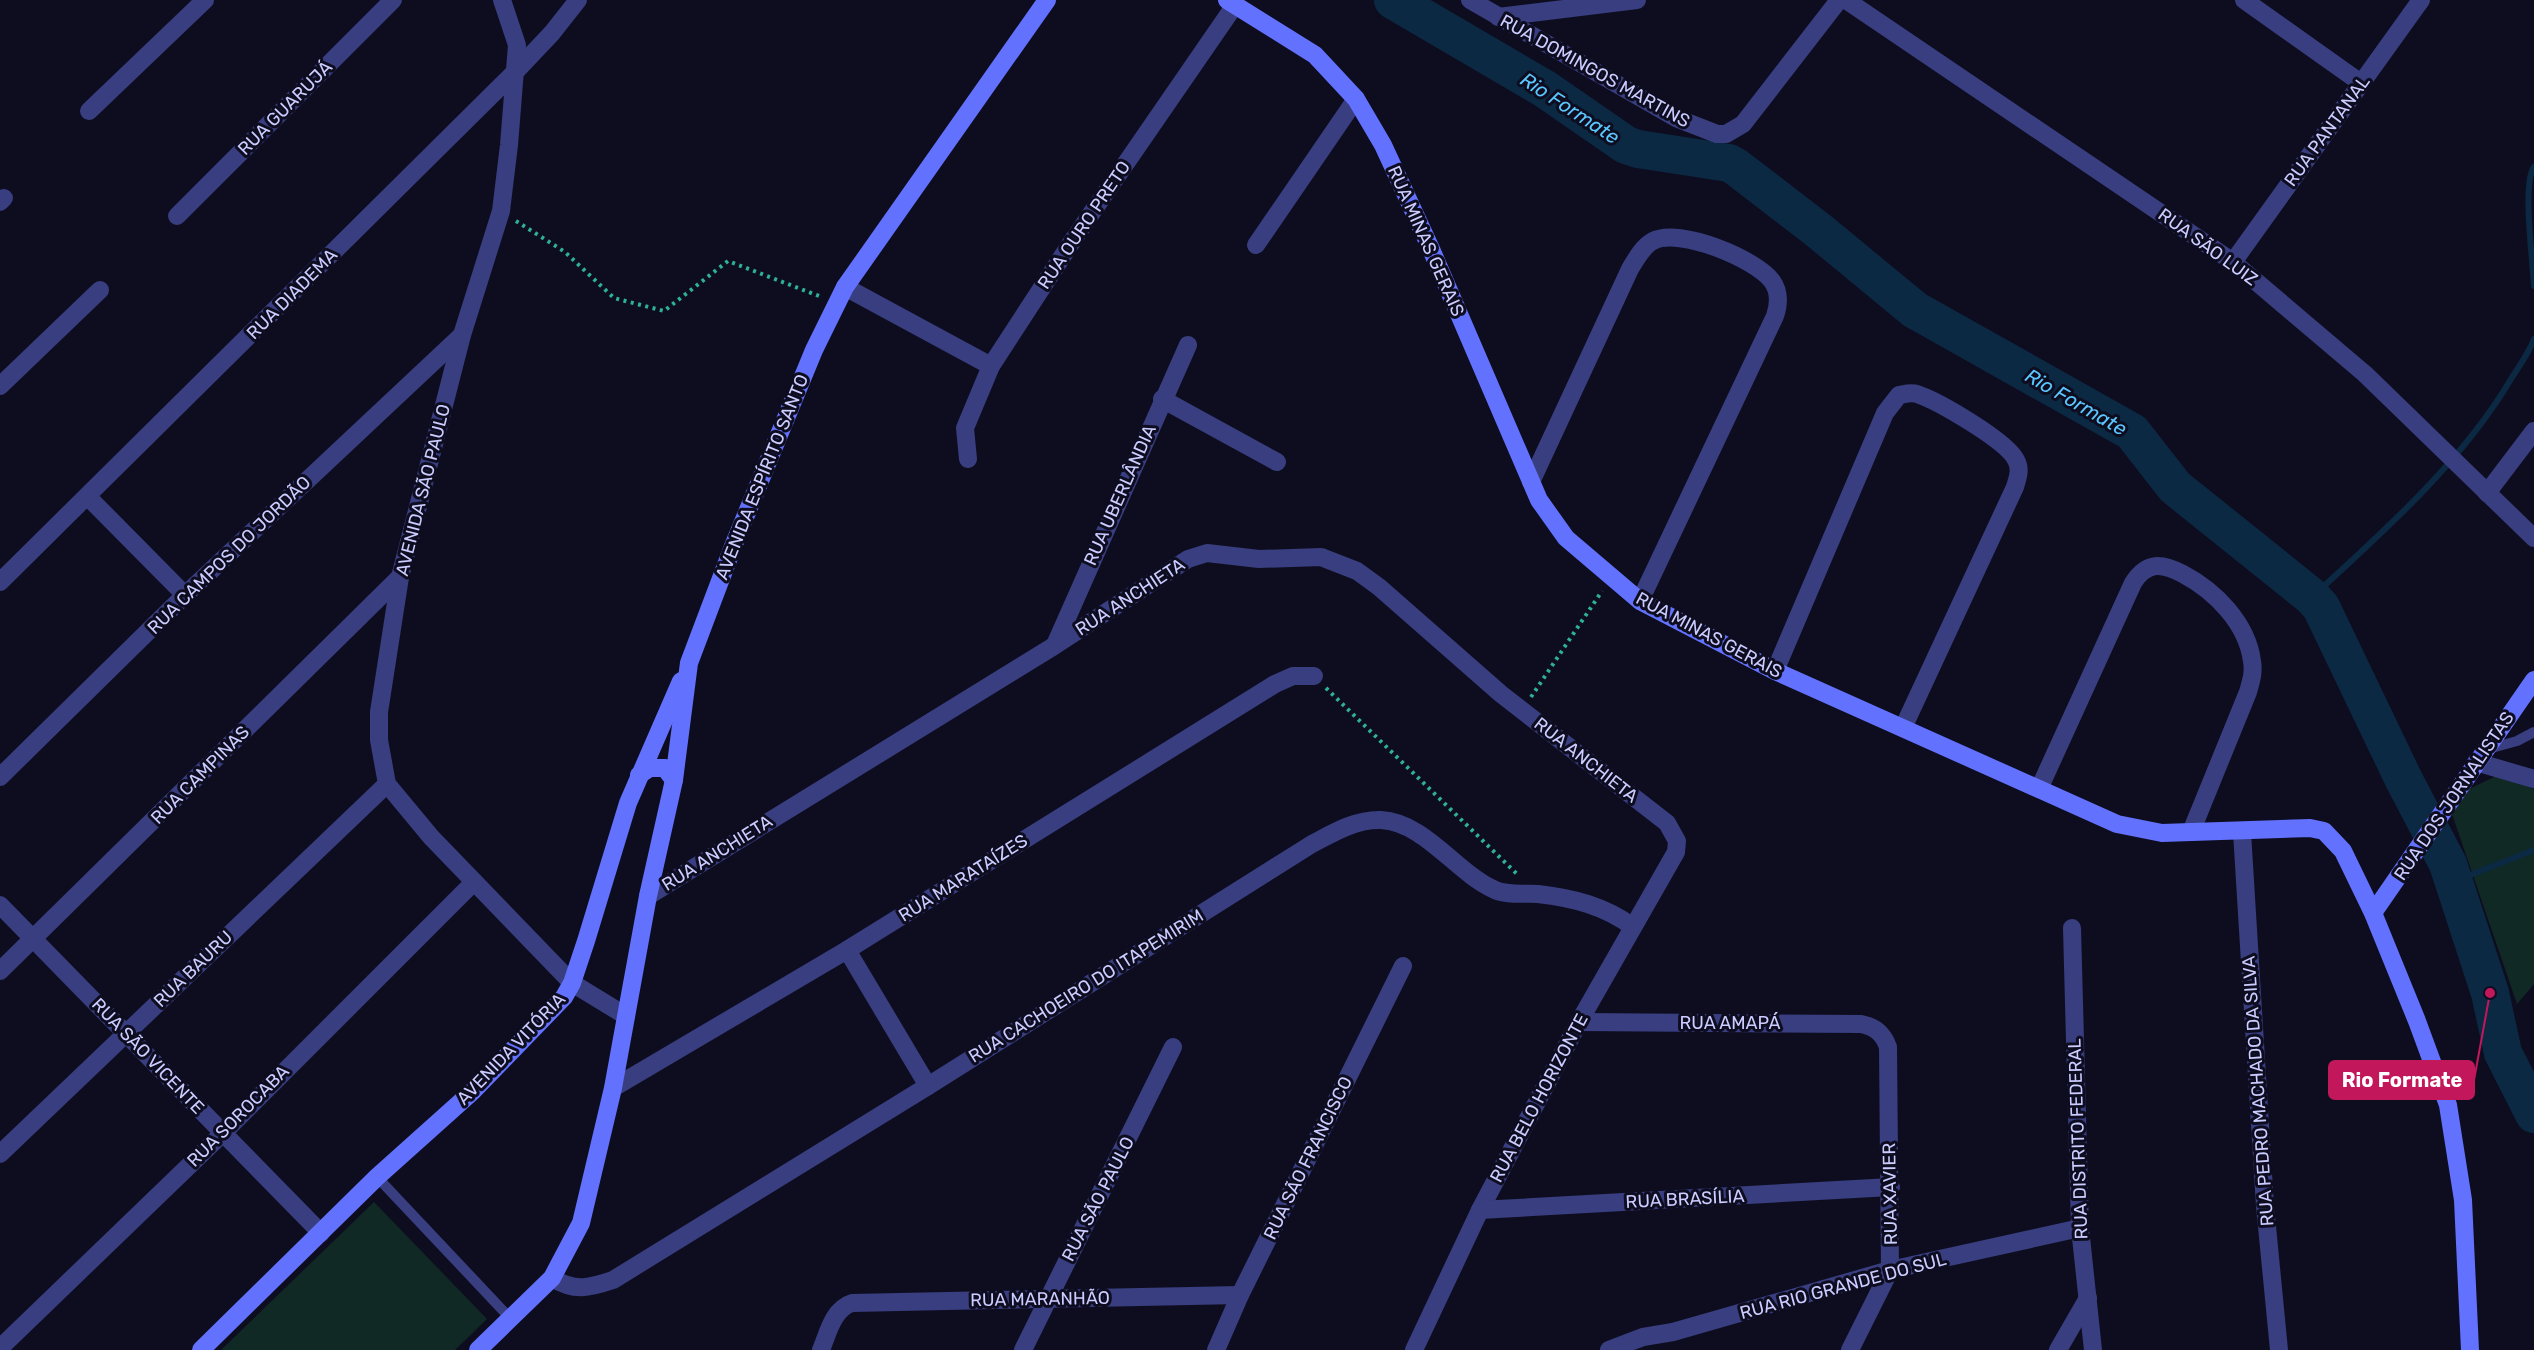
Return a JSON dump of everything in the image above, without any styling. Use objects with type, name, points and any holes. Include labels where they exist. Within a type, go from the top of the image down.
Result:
[{"type":"street","points":[[89,111],[205,0]]},
{"type":"street","name":"RUA GUARUJÁ","points":[[177,216],[393,0]]},
{"type":"street","name":"AVENIDA SÃO PAULO","points":[[502,0],[517,45],[501,211],[462,335],[400,577],[378,712],[379,740],[387,784],[431,837],[572,983]]},
{"type":"street","name":"RUA DIADEMA","points":[[0,582],[516,71],[552,33],[578,0]]},
{"type":"street","name":"AVENIDA ESPÍRITO SANTO","points":[[478,1350],[552,1278],[581,1223],[614,1088],[648,896],[674,780],[689,663],[738,533],[814,350],[841,295],[1047,0]]},
{"type":"street","name":"RUA DOMINGOS MARTINS","points":[[1470,0],[1676,118],[1717,134],[1726,134],[1743,124],[1839,0]]},
{"type":"street","points":[[1498,17],[1637,0]]},
{"type":"street","name":"RUA SÃO LUIZ","points":[[1846,0],[2233,262],[2365,374],[2534,538]]},
{"type":"street","points":[[2244,0],[2361,84]]},
{"type":"street","name":"RUA PANTANAL","points":[[2233,262],[2421,0]]},
{"type":"street","name":"RUA MINAS GERAIS","points":[[1231,2],[1315,55],[1356,99],[1383,145],[1431,249],[1531,482],[1546,510],[1566,538],[1610,578],[1640,601],[1775,671],[2117,824],[2162,833],[2310,828],[2324,831],[2343,851],[2373,912],[2448,1105],[2463,1200],[2470,1350]]},
{"type":"street","name":"RUA OURO PRETO","points":[[968,459],[965,428],[991,366],[1231,2]]},
{"type":"street","points":[[1257,244],[1356,99]]},
{"type":"street","points":[[1531,482],[1630,269],[1640,253],[1654,240],[1693,239],[1762,270],[1773,282],[1778,293],[1775,316],[1640,601]]},
{"type":"street","points":[[0,386],[100,290]]},
{"type":"street","points":[[841,295],[991,366]]},
{"type":"street","name":"RUA CAMPOS DO JORDÃO","points":[[0,777],[185,595],[462,335]]},
{"type":"street","name":"RUA UBERLÂNDIA","points":[[1054,646],[1188,345]]},
{"type":"street","points":[[1775,671],[1885,413],[1899,395],[1916,393],[1998,440],[2012,453],[2018,462],[2020,471],[2015,487],[1903,728]]},
{"type":"street","points":[[1162,399],[1277,462]]},
{"type":"street","points":[[2487,493],[2534,431]]},
{"type":"street","points":[[88,497],[185,595]]},
{"type":"street","name":"RUA ANCHIETA","points":[[648,896],[1054,646],[1168,570],[1207,553],[1259,559],[1321,557],[1358,571],[1522,711],[1667,823],[1677,841],[1676,852]]},
{"type":"street","points":[[2039,789],[2133,583],[2148,566],[2158,564],[2170,567],[2214,593],[2233,616],[2247,642],[2253,674],[2191,832]]},
{"type":"street","name":"RUA CAMPINAS","points":[[0,971],[400,577]]},
{"type":"street","name":"AVENIDA VITÓRIA","points":[[201,1350],[377,1177],[473,1091],[552,1011],[572,983],[628,803],[689,663]]},
{"type":"street","name":"RUA MARATAÍZES","points":[[614,1088],[847,950],[1275,684],[1293,676],[1314,676]]},
{"type":"street","name":"RUA DOS JORNALISTAS","points":[[2373,912],[2534,680]]},
{"type":"street","points":[[2480,756],[2534,779]]},
{"type":"street","points":[[639,775],[657,767],[665,768],[674,780]]},
{"type":"street","name":"RUA BAURU","points":[[0,1154],[387,784]]},
{"type":"street","name":"RUA CACHOEIRO DO ITAPEMIRIM","points":[[552,1278],[566,1286],[590,1288],[613,1280],[928,1086],[1302,850],[1349,826],[1369,820],[1392,822],[1426,839],[1477,881],[1497,891],[1538,894],[1595,905],[1616,914],[1633,927]]},
{"type":"street","name":"RUA PEDRO MACHADO DA SILVA","points":[[2242,831],[2265,1206],[2278,1350]]},
{"type":"street","name":"RUA BELO HORIZONTE","points":[[1414,1350],[1480,1210],[1579,1022],[1676,852]]},
{"type":"street","name":"RUA SOROCABA","points":[[0,1348],[223,1132],[474,882]]},
{"type":"street","name":"RUA SÃO VICENTE","points":[[0,905],[321,1233]]},
{"type":"street","name":"RUA DISTRITO FEDERAL","points":[[2072,928],[2080,1228],[2093,1350]]},
{"type":"street","points":[[847,950],[928,1086]]},
{"type":"street","name":"RUA SÃO FRANCISCO","points":[[1216,1350],[1240,1294],[1403,966]]},
{"type":"street","points":[[572,983],[626,1016]]},
{"type":"street","name":"RUA AMAPÁ","points":[[1579,1022],[1861,1024],[1880,1032]]},
{"type":"street","name":"RUA XAVIER","points":[[1850,1350],[1890,1270],[1888,1047],[1880,1032]]},
{"type":"street","name":"RUA SÃO PAULO","points":[[1023,1350],[1173,1047]]},
{"type":"street","name":"RUA BRASÍLIA","points":[[1480,1210],[1891,1187]]},
{"type":"street","name":"RUA RIO GRANDE DO SUL","points":[[1609,1350],[1643,1337],[1673,1332],[1890,1270],[2080,1228]]},
{"type":"street","name":"RUA MARANHÃO","points":[[821,1350],[837,1314],[842,1308],[852,1303],[1240,1294]]},
{"type":"street","points":[[2058,1350],[2088,1298]]},
{"type":"street","points":[[1663,1350],[1673,1332]]},
{"type":"lane","points":[[2480,756],[2534,732]]},
{"type":"lane","points":[[377,1177],[510,1318]]},
{"type":"path","points":[[501,211],[565,252],[614,298],[664,311],[728,261],[841,295]]},
{"type":"path","points":[[1522,711],[1610,578]]},
{"type":"path","points":[[1314,676],[1538,894]]},
{"type":"green space","points":[[2494,777],[2504,777],[2534,789],[2534,984],[2517,1004],[2450,808],[2459,794]]},
{"type":"green space","points":[[374,1202],[487,1319],[455,1350],[221,1350]]},
{"type":"waterway","name":"Rio Formate","points":[[1393,0],[1545,89],[1626,145],[1638,149],[1729,163],[1736,167],[1818,230],[1915,310],[2132,432],[2175,487],[2312,597],[2321,607],[2404,780],[2448,864],[2490,993],[2503,1053],[2534,1114]]},
{"type":"waterway","points":[[2534,167],[2528,205],[2534,286]]},
{"type":"waterway","points":[[2312,597],[2420,495],[2445,467],[2491,410],[2524,359],[2534,339]]},
{"type":"waterway","points":[[2455,881],[2534,850]]},
{"type":"place","name":"Rio Formate","points":[[2490,993]]}]
